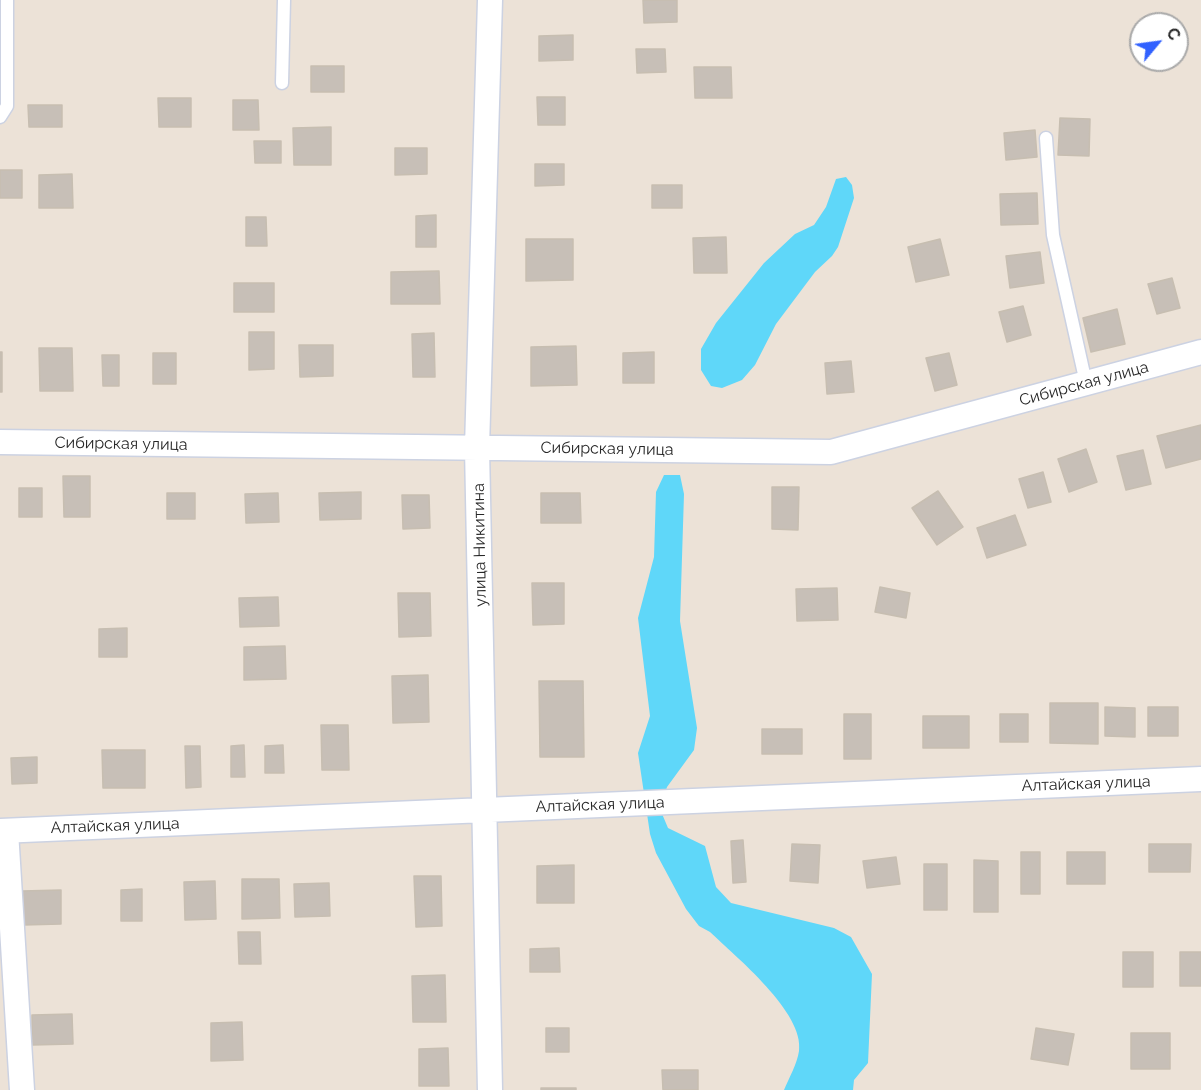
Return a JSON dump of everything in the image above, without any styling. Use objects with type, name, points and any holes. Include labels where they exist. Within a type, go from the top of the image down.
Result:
[{"type":"street","name":"улица Никитина","points":[[490,0],[477,448],[490,1090]]},
{"type":"street","name":"Сибирская улица","points":[[0,442],[831,452],[1201,352]]},
{"type":"street","name":"Алтайская улица","points":[[3,831],[1201,779]]},
{"type":"street","points":[[3,831],[22,1090]]},
{"type":"lane","points":[[0,117],[7,106],[7,0]]},
{"type":"lane","points":[[282,83],[284,0]]},
{"type":"lane","points":[[1046,138],[1053,235],[1086,383]]},
{"type":"water","points":[[846,177],[852,185],[854,198],[838,247],[815,272],[776,324],[755,365],[742,380],[722,388],[711,386],[701,370],[701,349],[716,323],[764,263],[795,234],[814,225],[826,207],[836,179]]},
{"type":"water","points":[[664,475],[680,475],[684,494],[680,621],[697,728],[694,750],[667,787],[660,809],[668,828],[705,846],[716,887],[731,903],[834,928],[851,937],[872,974],[868,1063],[854,1080],[853,1090],[784,1090],[799,1051],[798,1036],[791,1020],[780,1003],[751,970],[710,932],[699,926],[686,909],[656,853],[650,834],[638,753],[650,716],[638,618],[654,557],[656,492]]},
{"type":"building","points":[[643,0],[677,0],[677,22],[644,23]]},
{"type":"building","points":[[573,35],[573,60],[539,61],[539,36]]},
{"type":"building","points":[[636,49],[665,49],[666,72],[637,73]]},
{"type":"building","points":[[311,66],[344,66],[344,92],[311,92]]},
{"type":"building","points":[[694,67],[731,67],[732,98],[695,98]]},
{"type":"building","points":[[537,97],[565,97],[565,125],[538,125]]},
{"type":"building","points":[[158,98],[191,98],[191,127],[159,127]]},
{"type":"building","points":[[233,100],[258,100],[259,130],[233,130]]},
{"type":"building","points":[[28,105],[62,105],[62,127],[29,127]]},
{"type":"building","points":[[1060,118],[1090,119],[1089,156],[1058,155]]},
{"type":"building","points":[[331,127],[331,165],[294,165],[293,128]]},
{"type":"building","points":[[1035,130],[1037,157],[1006,160],[1004,133]]},
{"type":"building","points":[[254,141],[281,141],[281,163],[255,163]]},
{"type":"building","points":[[395,148],[427,148],[427,174],[395,175]]},
{"type":"building","points":[[535,164],[564,164],[564,185],[535,186]]},
{"type":"building","points":[[0,170],[22,170],[22,198],[0,198]]},
{"type":"building","points":[[72,174],[73,208],[39,208],[39,175]]},
{"type":"building","points":[[652,185],[682,185],[682,208],[652,208]]},
{"type":"building","points":[[1037,193],[1038,224],[1001,225],[1000,194]]},
{"type":"building","points":[[436,215],[436,247],[416,247],[416,216]]},
{"type":"building","points":[[246,217],[266,217],[267,246],[246,246]]},
{"type":"building","points":[[726,237],[727,273],[694,273],[693,238]]},
{"type":"building","points":[[526,239],[573,239],[573,280],[526,281]]},
{"type":"building","points":[[940,239],[949,275],[916,282],[908,247]]},
{"type":"building","points":[[1040,252],[1044,283],[1010,288],[1006,256]]},
{"type":"building","points":[[439,271],[440,304],[391,304],[391,272]]},
{"type":"building","points":[[1172,278],[1180,308],[1157,314],[1148,284]]},
{"type":"building","points":[[234,283],[274,283],[274,312],[234,312]]},
{"type":"building","points":[[1023,306],[1031,335],[1007,342],[999,312]]},
{"type":"building","points":[[1117,309],[1125,344],[1091,352],[1083,318]]},
{"type":"building","points":[[249,332],[274,332],[274,369],[249,370]]},
{"type":"building","points":[[434,333],[435,377],[413,377],[412,334]]},
{"type":"building","points":[[299,345],[333,345],[333,376],[300,377]]},
{"type":"building","points":[[576,346],[577,385],[531,386],[531,347]]},
{"type":"building","points":[[39,348],[72,348],[73,391],[40,391]]},
{"type":"building","points":[[0,352],[2,352],[2,392],[0,392]]},
{"type":"building","points":[[654,352],[654,383],[623,383],[623,353]]},
{"type":"building","points":[[153,353],[176,353],[176,384],[153,384]]},
{"type":"building","points":[[949,353],[957,385],[935,391],[926,358]]},
{"type":"building","points":[[102,355],[119,355],[119,386],[103,386]]},
{"type":"building","points":[[851,361],[854,392],[827,394],[825,363]]},
{"type":"building","points":[[1201,425],[1201,459],[1166,468],[1157,436]]},
{"type":"building","points":[[1086,449],[1097,482],[1069,492],[1058,459]]},
{"type":"building","points":[[1143,450],[1151,484],[1126,490],[1117,456]]},
{"type":"building","points":[[1043,472],[1051,502],[1028,508],[1019,479]]},
{"type":"building","points":[[63,476],[90,476],[90,517],[64,517]]},
{"type":"building","points":[[772,487],[799,487],[798,530],[772,529]]},
{"type":"building","points":[[19,488],[42,488],[42,517],[19,517]]},
{"type":"building","points":[[938,491],[963,527],[937,545],[912,508]]},
{"type":"building","points":[[361,492],[361,519],[320,520],[319,493]]},
{"type":"building","points":[[167,493],[195,493],[195,519],[167,519]]},
{"type":"building","points":[[278,493],[279,522],[246,523],[245,494]]},
{"type":"building","points":[[541,493],[580,493],[581,523],[541,523]]},
{"type":"building","points":[[402,495],[429,495],[430,528],[403,529]]},
{"type":"building","points":[[1015,515],[1026,545],[987,558],[977,528]]},
{"type":"building","points":[[532,583],[564,583],[564,624],[533,625]]},
{"type":"building","points":[[880,587],[910,593],[906,618],[875,612]]},
{"type":"building","points":[[837,588],[838,620],[797,621],[796,589]]},
{"type":"building","points":[[398,593],[430,593],[431,636],[399,637]]},
{"type":"building","points":[[278,597],[279,626],[240,627],[239,598]]},
{"type":"building","points":[[127,628],[127,657],[99,657],[99,629]]},
{"type":"building","points":[[285,646],[286,679],[244,680],[244,647]]},
{"type":"building","points":[[428,675],[429,722],[393,723],[392,676]]},
{"type":"building","points":[[539,681],[583,681],[584,757],[540,757]]},
{"type":"building","points":[[1050,703],[1098,703],[1098,744],[1050,743]]},
{"type":"building","points":[[1105,707],[1135,708],[1135,737],[1105,736]]},
{"type":"building","points":[[1148,707],[1178,707],[1178,736],[1148,736]]},
{"type":"building","points":[[844,714],[871,714],[871,759],[844,759]]},
{"type":"building","points":[[1000,714],[1028,714],[1028,742],[1000,742]]},
{"type":"building","points":[[923,716],[969,716],[969,748],[923,748]]},
{"type":"building","points":[[321,725],[348,725],[349,770],[322,770]]},
{"type":"building","points":[[762,729],[802,729],[802,754],[762,754]]},
{"type":"building","points":[[244,745],[245,777],[231,777],[231,746]]},
{"type":"building","points":[[283,745],[284,773],[265,773],[265,746]]},
{"type":"building","points":[[185,746],[200,746],[201,787],[186,788]]},
{"type":"building","points":[[102,750],[145,750],[145,788],[103,788]]},
{"type":"building","points":[[37,757],[37,783],[12,784],[11,758]]},
{"type":"building","points":[[743,840],[746,882],[733,883],[731,841]]},
{"type":"building","points":[[792,844],[820,845],[818,883],[790,881]]},
{"type":"building","points":[[1149,844],[1191,844],[1190,872],[1149,872]]},
{"type":"building","points":[[1021,852],[1040,852],[1040,894],[1021,894]]},
{"type":"building","points":[[1067,852],[1105,852],[1105,884],[1067,884]]},
{"type":"building","points":[[896,857],[900,884],[867,888],[863,861]]},
{"type":"building","points":[[974,860],[998,861],[998,912],[974,912]]},
{"type":"building","points":[[924,864],[947,864],[947,910],[924,910]]},
{"type":"building","points":[[574,865],[574,903],[537,903],[537,866]]},
{"type":"building","points":[[414,876],[441,876],[442,926],[416,927]]},
{"type":"building","points":[[242,879],[279,879],[280,918],[242,919]]},
{"type":"building","points":[[215,881],[216,919],[185,920],[184,882]]},
{"type":"building","points":[[329,883],[330,916],[295,917],[294,884]]},
{"type":"building","points":[[142,889],[142,921],[121,921],[121,890]]},
{"type":"building","points":[[61,890],[61,924],[23,925],[22,891]]},
{"type":"building","points":[[238,932],[260,932],[261,964],[239,964]]},
{"type":"building","points":[[559,948],[560,972],[530,972],[530,949]]},
{"type":"building","points":[[1123,952],[1153,952],[1153,987],[1123,987]]},
{"type":"building","points":[[1180,952],[1201,952],[1201,986],[1180,986]]},
{"type":"building","points":[[445,975],[446,1022],[413,1022],[412,976]]},
{"type":"building","points":[[72,1014],[73,1044],[32,1045],[32,1015]]},
{"type":"building","points":[[242,1022],[243,1060],[211,1061],[211,1023]]},
{"type":"building","points":[[546,1028],[569,1028],[569,1052],[546,1052]]},
{"type":"building","points":[[1036,1028],[1074,1034],[1068,1065],[1031,1059]]},
{"type":"building","points":[[1131,1033],[1170,1033],[1170,1069],[1131,1069]]},
{"type":"building","points":[[448,1048],[449,1086],[419,1086],[419,1049]]},
{"type":"building","points":[[662,1070],[698,1070],[698,1090],[663,1090]]},
{"type":"building","points":[[541,1088],[576,1088],[576,1090],[541,1090]]}]
